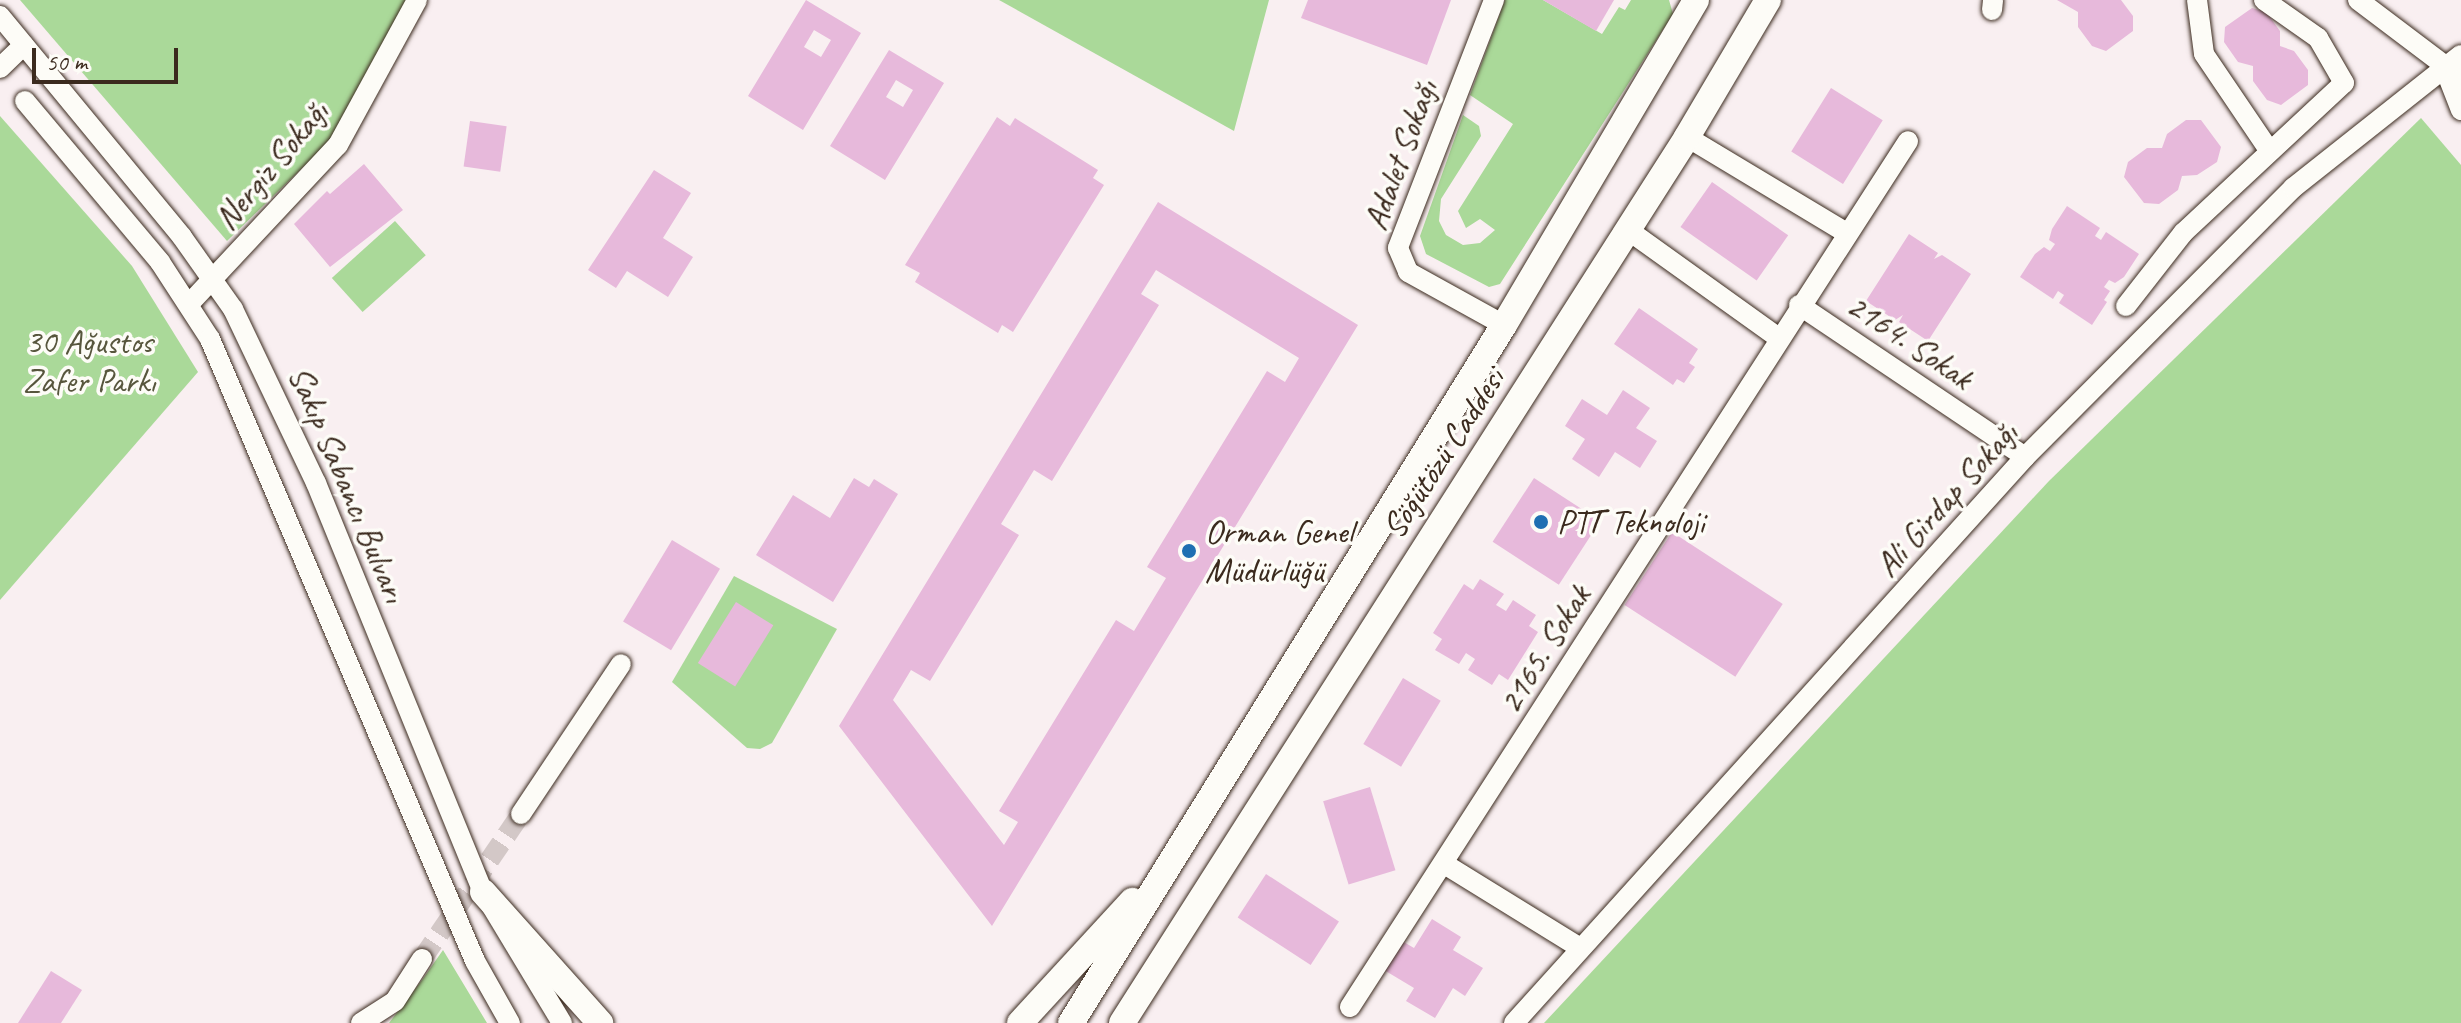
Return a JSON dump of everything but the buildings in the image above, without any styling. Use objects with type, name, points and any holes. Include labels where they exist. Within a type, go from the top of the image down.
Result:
[{"type":"main road","name":"Söğütözü Caddesi","points":[[1071,1023],[1504,325],[1696,0]]},
{"type":"main road","name":"Söğütözü Caddesi","points":[[1122,1023],[1687,137],[1768,0]]},
{"type":"main road","points":[[1020,1023],[1175,854]]},
{"type":"main road","points":[[483,892],[600,1023]]},
{"type":"street","name":"Nergiz Sokağı","points":[[190,303],[214,281],[338,145],[417,0]]},
{"type":"street","name":"Adalet Sokağı","points":[[1494,0],[1401,235],[1398,255],[1408,272],[1504,325]]},
{"type":"street","points":[[2197,0],[2204,54],[2269,150]]},
{"type":"street","points":[[2126,306],[2183,233],[2344,83],[2318,38],[2264,0]]},
{"type":"street","points":[[2358,0],[2453,74],[2461,110]]},
{"type":"street","name":"Sakıp Sabancı Bulvarı","points":[[0,16],[214,281],[259,356],[307,461],[483,892],[562,1023]]},
{"type":"street","points":[[0,68],[24,45]]},
{"type":"street","name":"Ali Girdap Sokağı","points":[[1514,1023],[1579,947],[2025,457],[2293,188],[2453,74],[2461,55]]},
{"type":"street","name":"Sakıp Sabancı Bulvarı","points":[[25,101],[190,303],[232,384],[475,961],[510,1023]]},
{"type":"street","points":[[1687,137],[1847,233]]},
{"type":"street","name":"2165. Sokak","points":[[1350,1007],[1446,865],[1799,305],[1908,141]]},
{"type":"street","points":[[1628,230],[1779,338]]},
{"type":"street","name":"2164. Sokak","points":[[1799,305],[2025,457]]},
{"type":"street","points":[[521,814],[621,664]]},
{"type":"street","points":[[1446,865],[1579,947]]},
{"type":"street","points":[[361,1023],[395,1001],[422,959]]},
{"type":"green space","points":[[20,0],[408,0],[333,138],[227,241]]},
{"type":"green space","points":[[999,0],[1269,0],[1234,131]]},
{"type":"green space","points":[[1505,0],[1543,0],[1602,34],[1619,7],[1625,10],[1631,0],[1669,0],[1673,14],[1500,284],[1489,287],[1426,254],[1420,236],[1463,115],[1479,126],[1481,136],[1441,199],[1439,221],[1446,235],[1463,245],[1480,243],[1495,230],[1480,219],[1466,228],[1458,211],[1513,124],[1470,95]]},
{"type":"green space","name":"30 Ağustos Zafer Parkı","points":[[0,116],[132,266],[198,372],[0,600]]},
{"type":"green space","points":[[2421,118],[2461,165],[2461,1023],[1544,1023],[2049,481]]},
{"type":"green space","points":[[395,221],[426,255],[363,312],[332,278]]},
{"type":"green space","points":[[734,576],[837,629],[772,743],[760,749],[747,748],[672,682]]},
{"type":"green space","points":[[443,950],[487,1023],[389,1023],[422,980]]},
{"type":"tunnel","points":[[422,959],[521,814]]},
{"type":"place","name":"PTT Teknoloji","points":[[1541,522]]},
{"type":"place","name":"Orman Genel Müdürlüğü","points":[[1189,551]]}]
